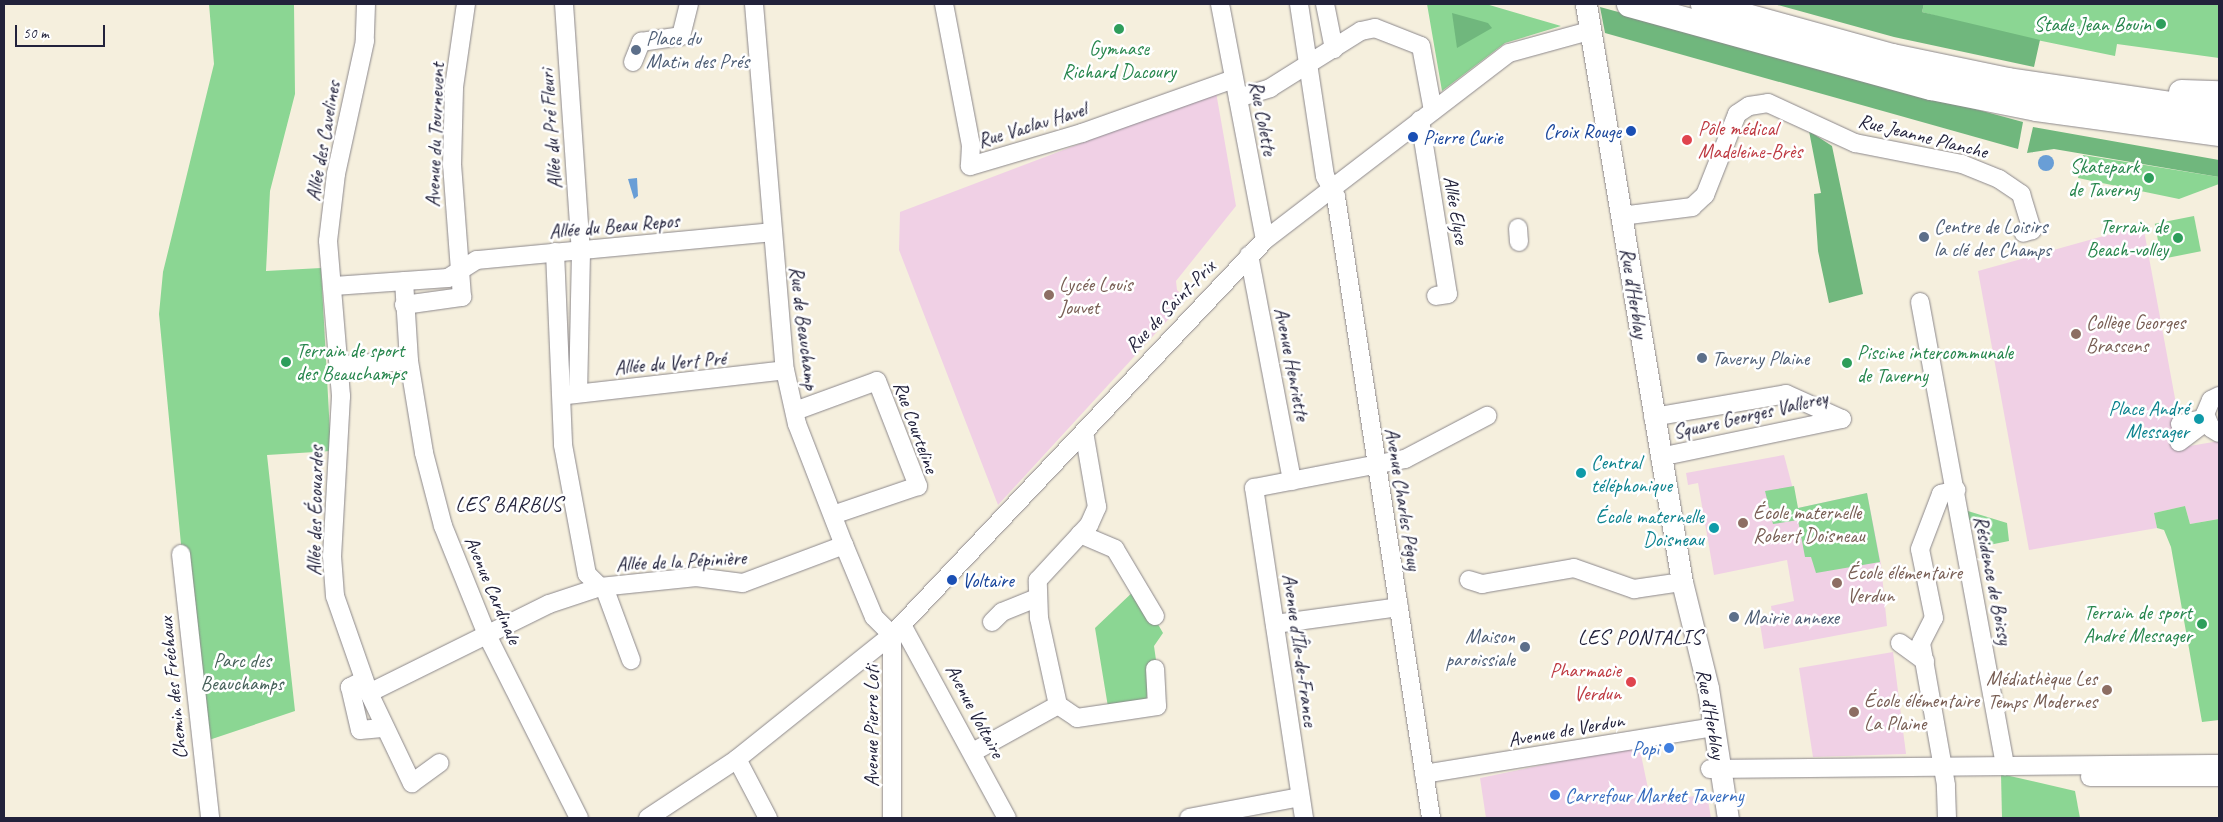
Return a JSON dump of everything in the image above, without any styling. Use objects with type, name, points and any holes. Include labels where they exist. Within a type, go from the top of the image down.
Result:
[{"type":"highway","points":[[1629,4],[1831,63],[2036,108],[2219,133]]},
{"type":"highway","points":[[1703,4],[1892,56],[2064,90],[2219,111]]},
{"type":"highway","points":[[2064,90],[2219,93]]},
{"type":"highway","points":[[2036,108],[2068,123],[2219,150]]},
{"type":"main road","name":"Rue d'Herblay","points":[[1588,23],[1653,417],[1709,728],[1715,768],[1718,818]]},
{"type":"main road","name":"Rue d'Herblay","points":[[1715,768],[1728,818]]},
{"type":"street","name":"Allée des Cavelines","points":[[334,286],[328,241],[335,184],[365,41],[366,4]]},
{"type":"street","name":"Avenue du Tournevent","points":[[404,305],[462,297],[453,155],[454,87],[466,4]]},
{"type":"street","name":"Allée du Pré Fleuri","points":[[564,4],[581,252],[578,393]]},
{"type":"street","points":[[633,62],[641,42],[680,36],[689,4]]},
{"type":"street","name":"Rue de Beauchamp","points":[[754,4],[785,370],[794,411],[844,545],[874,617],[897,630]]},
{"type":"street","name":"Rue Vaclav Havel","points":[[944,4],[971,145],[970,166],[1082,133],[1234,79]]},
{"type":"street","name":"Rue Colette","points":[[1220,4],[1265,240]]},
{"type":"street","name":"Avenue Charles Péguy","points":[[1299,4],[1325,176],[1334,187],[1431,818]]},
{"type":"street","points":[[1325,4],[1334,49]]},
{"type":"street","name":"Rue de Saint-Prix","points":[[648,818],[737,759],[897,630],[1265,240],[1504,56],[1522,47],[1588,23]]},
{"type":"street","points":[[1238,98],[1270,88],[1361,31],[1375,28],[1421,46],[1426,116]]},
{"type":"street","name":"Rue Jeanne Planche","points":[[1621,216],[1692,207],[1705,195],[1737,114],[1749,106],[1768,103],[1855,143],[1962,164],[1999,179],[2021,194],[2032,230],[2023,233]]},
{"type":"street","name":"Allée Elyse","points":[[1426,116],[1448,294],[1436,296]]},
{"type":"street","name":"Allée du Beau Repos","points":[[334,286],[448,278],[460,268],[477,260],[555,252],[581,252],[773,232]]},
{"type":"street","points":[[555,252],[559,397],[579,535],[587,574],[602,587]]},
{"type":"street","name":"Avenue Henriette","points":[[1249,256],[1292,481]]},
{"type":"street","name":"Avenue Cardinale","points":[[404,281],[409,361],[424,452],[443,526],[487,635],[578,818]]},
{"type":"street","name":"Allée des Écouardes","points":[[334,286],[339,365],[332,556],[335,596],[367,687],[412,783],[440,763]]},
{"type":"street","name":"Résidence de Boissy","points":[[1920,302],[2010,767]]},
{"type":"street","points":[[339,365],[409,361]]},
{"type":"street","name":"Allée du Vert Pré","points":[[559,397],[578,393],[785,370]]},
{"type":"street","name":"Rue Courteline","points":[[794,411],[877,381],[918,486],[833,515]]},
{"type":"street","name":"Square Georges Vallerey","points":[[1653,417],[1786,394],[1842,419],[1660,457]]},
{"type":"street","points":[[2210,424],[2207,407],[2219,396]]},
{"type":"street","points":[[1292,481],[1376,467],[1440,444],[1487,416]]},
{"type":"street","points":[[2180,424],[2210,424]]},
{"type":"street","points":[[2179,442],[2210,424]]},
{"type":"street","points":[[1084,432],[1097,507],[1080,534],[1038,580],[1037,598],[1058,705],[1077,718],[1156,706],[1155,669]]},
{"type":"street","name":"Avenue d'Île-de-France","points":[[1292,481],[1254,488],[1304,818]]},
{"type":"street","points":[[1947,818],[1943,766],[1921,643],[1934,618],[1920,549],[1941,494],[1956,490]]},
{"type":"street","points":[[1080,534],[1119,554],[1155,616]]},
{"type":"street","name":"Allée de la Pépinière","points":[[367,687],[487,635],[549,604],[602,587],[696,577],[743,583],[844,545]]},
{"type":"street","name":"Chemin des Fréchaux","points":[[181,554],[210,818]]},
{"type":"street","points":[[1469,580],[1482,584],[1574,568],[1634,589],[1682,582]]},
{"type":"street","name":"Allée de la Pépinière","points":[[602,587],[631,660]]},
{"type":"street","points":[[992,622],[1002,612],[1037,598]]},
{"type":"street","points":[[1275,624],[1399,607]]},
{"type":"street","name":"Avenue Voltaire","points":[[897,630],[974,752],[1008,818]]},
{"type":"street","name":"Avenue Pierre Loti","points":[[892,818],[897,630]]},
{"type":"street","points":[[1921,643],[1900,643],[1925,661]]},
{"type":"street","points":[[974,752],[1058,705]]},
{"type":"street","name":"Avenue de Verdun","points":[[1424,774],[1709,728]]},
{"type":"street","points":[[737,759],[768,818]]},
{"type":"street","points":[[1715,768],[2219,764]]},
{"type":"street","points":[[2010,767],[2048,777],[2219,777]]},
{"type":"street","points":[[1189,818],[1300,797]]},
{"type":"shaded area","name":"Lycée Louis Jouvet","points":[[1216,92],[1236,206],[1176,281],[1177,290],[1187,299],[998,505],[899,250],[900,212]]},
{"type":"shaded area","name":"Collège Georges Brassens","points":[[2143,225],[2184,447],[2219,441],[2219,519],[2190,524],[2185,506],[2154,513],[2157,528],[2029,550],[1978,271]]},
{"type":"shaded area","points":[[1784,455],[1798,508],[1867,493],[1881,564],[1887,626],[1764,649],[1759,617],[1772,614],[1771,606],[1794,601],[1787,560],[1714,575],[1698,483],[1688,485],[1686,473]]},
{"type":"shaded area","name":"École élémentaire La Plaine","points":[[1893,652],[1906,754],[1813,757],[1799,668]]},
{"type":"shaded area","points":[[1639,745],[1651,803],[1707,794],[1711,818],[1486,818],[1480,778]]},
{"type":"green space","name":"Parc des Beauchamps","points":[[209,4],[294,4],[295,94],[270,191],[266,271],[321,268],[331,451],[267,455],[295,711],[200,743],[159,314],[163,272],[214,64]]},
{"type":"green space","points":[[1427,4],[1486,4],[1561,26],[1505,43],[1442,91]]},
{"type":"green space","points":[[1774,4],[1924,4],[1922,12],[2040,40],[2034,67],[1894,37]]},
{"type":"green space","points":[[1924,4],[2219,4],[2219,58],[2117,44],[2115,56],[1979,28],[1922,12]]},
{"type":"green space","points":[[1600,7],[2023,122],[2018,149],[1605,33]]},
{"type":"green space","points":[[1452,13],[1488,23],[1492,28],[1457,48]]},
{"type":"green space","points":[[2033,127],[2219,160],[2219,177],[2054,149],[2027,153]]},
{"type":"green space","points":[[1809,131],[1832,146],[1863,294],[1829,303],[1818,251],[1814,194],[1821,193]]},
{"type":"green space","name":"Skatepark de Taverny","points":[[2083,155],[2219,177],[2219,184],[2179,199],[2078,178]]},
{"type":"green space","name":"Terrain de Beach-volley","points":[[2194,216],[2201,251],[2162,259],[2155,224]]},
{"type":"green space","points":[[1794,486],[1798,508],[1867,493],[1880,562],[1816,573],[1811,557],[1805,557],[1798,520],[1773,524],[1765,491]]},
{"type":"green space","name":"Terrain de sport André Messager","points":[[2185,506],[2190,524],[2219,519],[2219,720],[2202,722],[2171,547],[2164,530],[2157,528],[2154,513]]},
{"type":"green space","points":[[1958,508],[2007,523],[2009,541],[1984,546],[1974,522],[1960,516]]},
{"type":"green space","points":[[1137,588],[1163,633],[1154,646],[1157,667],[1145,702],[1109,713],[1095,628]]},
{"type":"green space","points":[[2001,774],[2075,791],[2080,818],[2002,818]]},
{"type":"water","points":[[2046,155],[2052,157],[2054,163],[2052,169],[2046,171],[2040,169],[2038,163],[2040,157]]},
{"type":"water","points":[[637,178],[638,196],[634,199],[628,179]]},
{"type":"place","name":"Stade Jean Bouin","points":[[2161,24]]},
{"type":"place","name":"Gymnase Richard Dacoury","points":[[1119,29]]},
{"type":"place","name":"Place du Matin des Prés","points":[[636,50]]},
{"type":"place","name":"Croix Rouge","points":[[1631,131]]},
{"type":"place","name":"Pierre Curie","points":[[1413,137]]},
{"type":"place","name":"Pôle médical Madeleine-Brès","points":[[1687,140]]},
{"type":"place","name":"Skatepark de Taverny","points":[[2149,178]]},
{"type":"place","name":"Centre de Loisirs la clé des Champs","points":[[1924,237]]},
{"type":"place","name":"Terrain de Beach-volley","points":[[2178,238]]},
{"type":"place","name":"Lycée Louis Jouvet","points":[[1049,295]]},
{"type":"place","name":"Collège Georges Brassens","points":[[2076,334]]},
{"type":"place","name":"Taverny Plaine","points":[[1702,358]]},
{"type":"place","name":"Terrain de sport des Beauchamps","points":[[286,362]]},
{"type":"place","name":"Piscine intercommunale de Taverny","points":[[1847,363]]},
{"type":"place","name":"Place André Messager","points":[[2199,419]]},
{"type":"place","name":"Central téléphonique","points":[[1581,473]]},
{"type":"place","name":"École maternelle Robert Doisneau","points":[[1743,523]]},
{"type":"place","name":"École maternelle Doisneau","points":[[1714,528]]},
{"type":"place","name":"Voltaire","points":[[952,580]]},
{"type":"place","name":"École élémentaire Verdun","points":[[1837,583]]},
{"type":"place","name":"Mairie annexe","points":[[1734,617]]},
{"type":"place","name":"Terrain de sport André Messager","points":[[2202,624]]},
{"type":"place","name":"Maison paroissiale","points":[[1525,647]]},
{"type":"place","name":"Pharmacie Verdun","points":[[1631,682]]},
{"type":"place","name":"Médiathèque Les Temps Modernes","points":[[2107,690]]},
{"type":"place","name":"École élémentaire La Plaine","points":[[1854,712]]},
{"type":"place","name":"Popi","points":[[1669,748]]},
{"type":"place","name":"Carrefour Market Taverny","points":[[1555,795]]},
{"type":"district","name":"LES BARBUS","points":[[509,504]]},
{"type":"district","name":"LES PONTALIS","points":[[1640,637]]}]
